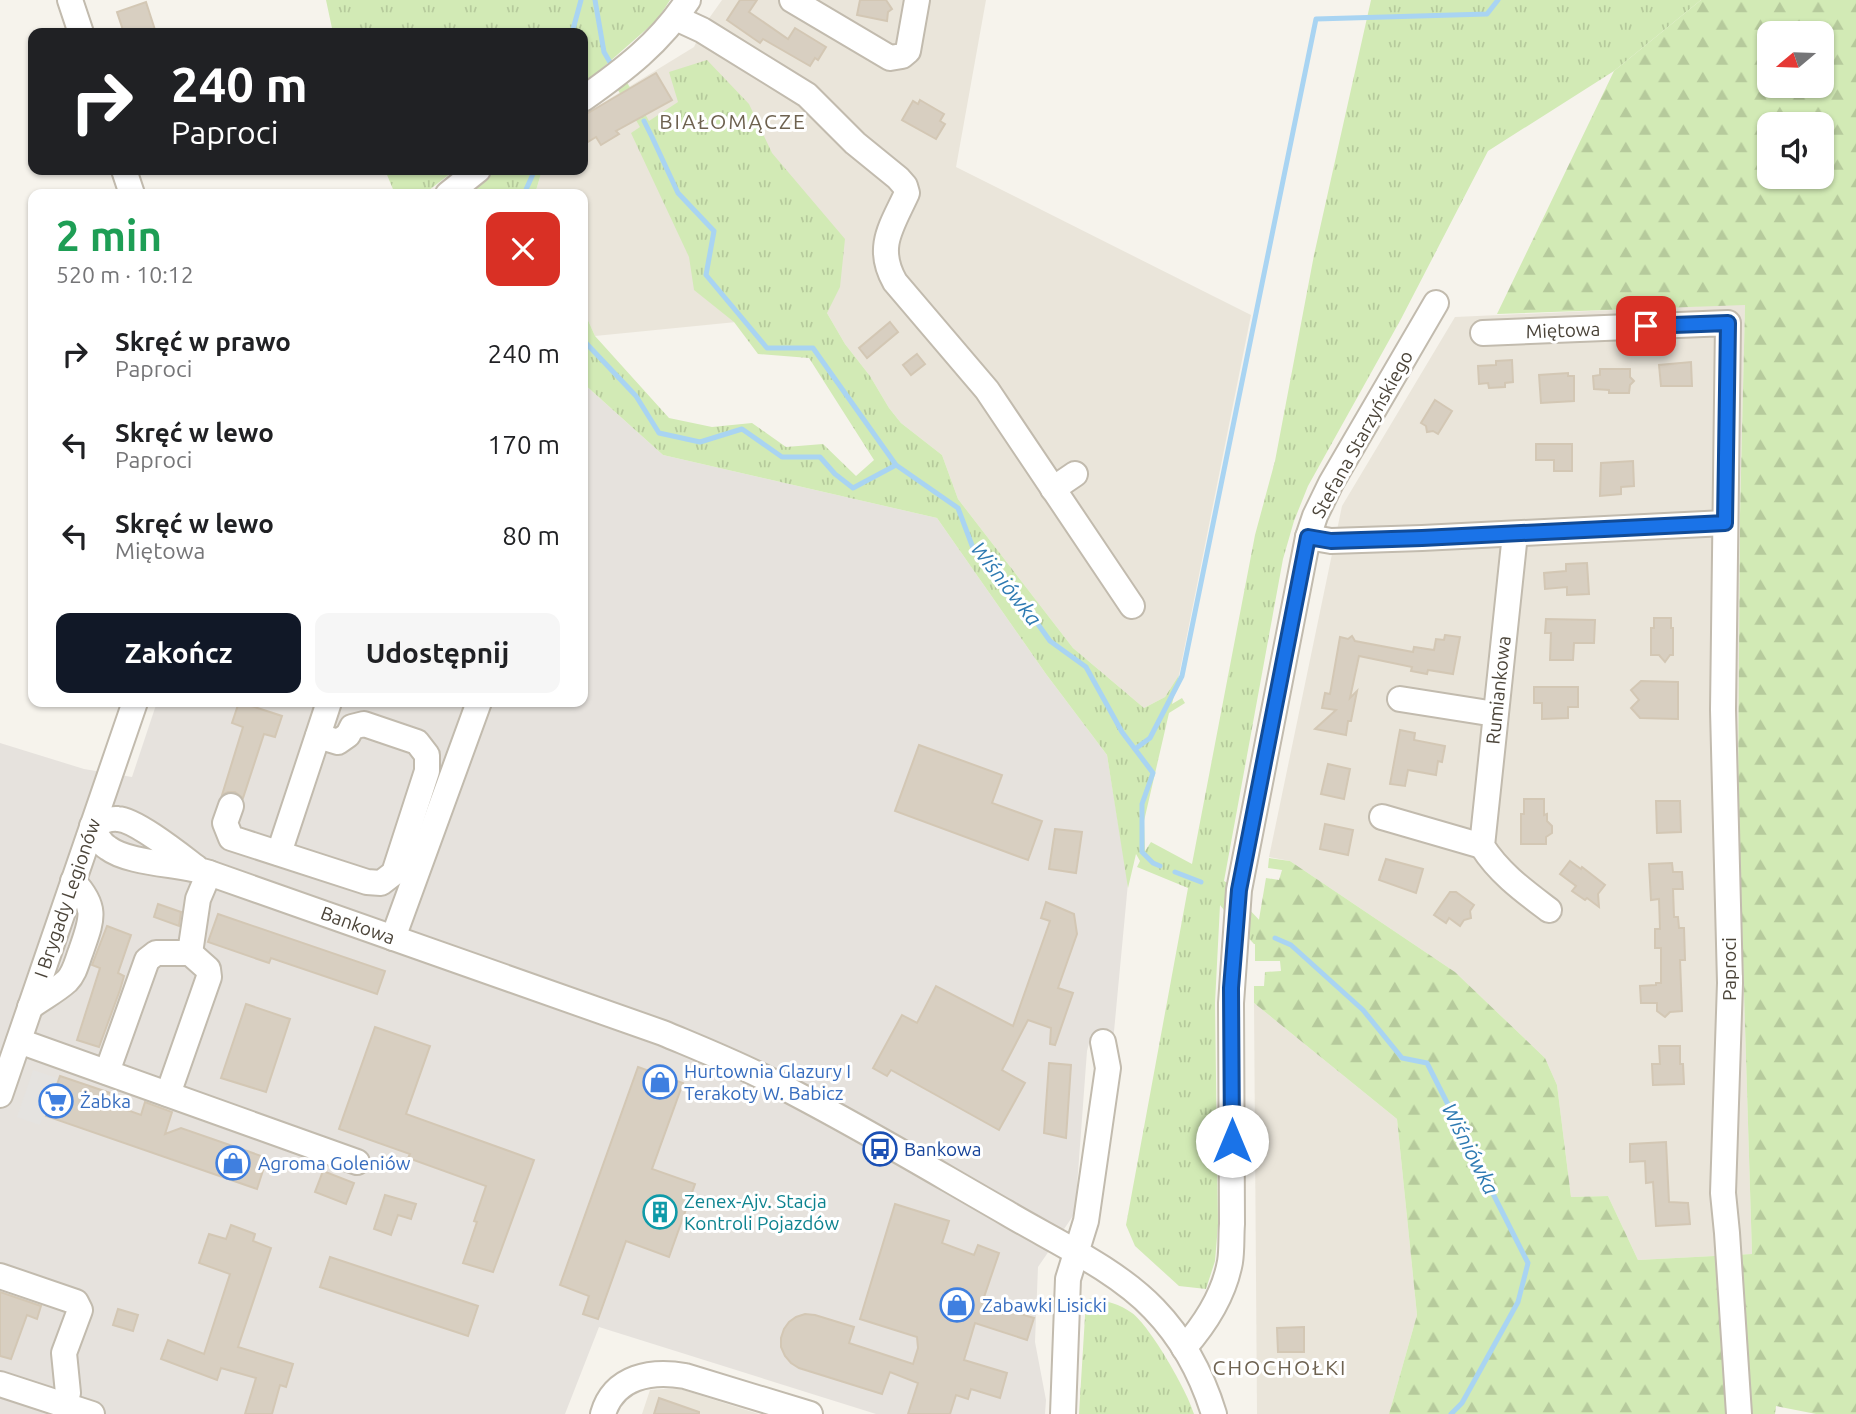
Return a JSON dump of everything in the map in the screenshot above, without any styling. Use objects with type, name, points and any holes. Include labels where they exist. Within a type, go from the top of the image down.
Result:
[{"type":"street","points":[[70,0],[78,28]]},
{"type":"street","points":[[792,0],[890,58],[902,56],[908,51],[917,0]]},
{"type":"street","points":[[588,95],[655,43],[682,9],[702,30],[807,95],[855,143],[898,178],[907,193],[886,240],[885,254],[888,269],[895,282],[987,390],[1132,606]]},
{"type":"street","points":[[454,189],[472,175]]},
{"type":"street","name":"Stefana Starzyńskiego","points":[[1184,1348],[1209,1316],[1225,1282],[1230,1260],[1231,993],[1239,890],[1308,537],[1331,483],[1436,303]]},
{"type":"street","name":"Miętowa","points":[[1483,332],[1728,323]]},
{"type":"street","name":"Paproci","points":[[1728,323],[1723,710],[1730,983],[1723,1193],[1738,1414]]},
{"type":"street","points":[[1053,489],[1075,474]]},
{"type":"street","points":[[1308,537],[1355,541],[1725,523]]},
{"type":"street","name":"Rumiankowa","points":[[1482,846],[1515,534]]},
{"type":"street","points":[[1400,699],[1495,714]]},
{"type":"street","name":"I Brygady Legionów","points":[[0,1095],[133,707]]},
{"type":"street","points":[[279,853],[327,707]]},
{"type":"street","points":[[393,938],[477,707]]},
{"type":"street","points":[[231,806],[225,824],[231,838],[367,882],[382,883],[394,873],[427,771],[427,755],[417,742],[364,724],[352,727],[348,736],[338,742],[318,736]]},
{"type":"street","name":"Bankowa","points":[[108,779],[118,807],[128,821],[203,871]]},
{"type":"street","points":[[1382,817],[1482,846],[1503,874],[1549,911]]},
{"type":"street","points":[[118,855],[101,842],[92,826],[106,820],[128,821]]},
{"type":"street","points":[[74,879],[95,861],[118,855]]},
{"type":"street","name":"Bankowa","points":[[118,855],[203,871],[663,1033],[799,1096],[1076,1253],[1137,1294],[1167,1324],[1184,1348],[1197,1371],[1214,1414]]},
{"type":"street","points":[[190,953],[203,871]]},
{"type":"street","points":[[107,1072],[147,960],[156,953],[190,953],[208,969],[209,977],[168,1094]]},
{"type":"street","points":[[19,1041],[357,1162]]},
{"type":"street","points":[[1063,1414],[1068,1279],[1086,1221],[1108,1068],[1103,1042]]},
{"type":"street","points":[[0,1276],[76,1301],[80,1310],[64,1353],[68,1393],[64,1404]]},
{"type":"street","points":[[603,1414],[612,1396],[623,1385],[641,1376],[666,1373],[685,1376],[810,1414]]},
{"type":"street","points":[[0,1384],[92,1414]]},
{"type":"shaded area","points":[[722,0],[986,0],[956,167],[1251,315],[1179,675],[1165,697],[1144,708],[1073,648],[958,499],[942,455],[901,423],[845,344],[827,313],[595,336],[588,320],[588,189],[536,189],[541,175],[588,175],[588,112],[694,47],[705,24]]},
{"type":"shaded area","points":[[1745,304],[1738,797],[1752,1254],[1638,1260],[1608,1196],[1571,1197],[1557,1085],[1545,1058],[1455,972],[1290,861],[1269,857],[1342,506],[1455,317]]},
{"type":"shaded area","points":[[588,388],[663,455],[937,518],[1046,674],[1107,755],[1128,883],[1113,1042],[1091,1035],[1087,1051],[1075,1213],[1038,1267],[1035,1342],[1046,1400],[1045,1414],[876,1414],[599,1327],[565,1414],[0,1414],[0,743],[84,769],[132,777],[155,707],[588,707]]},
{"type":"shaded area","points":[[1254,1003],[1397,1119],[1417,1315],[1389,1414],[1257,1414]]},
{"type":"shaded area","points":[[33,1070],[57,1078],[40,1125],[17,1117]]},
{"type":"shaded area","points":[[677,1388],[759,1414],[642,1414],[650,1390]]},
{"type":"green space","points":[[326,0],[670,0],[657,20],[588,80],[588,28],[332,28]]},
{"type":"green space","points":[[1371,0],[1701,0],[1614,71],[1488,151],[1401,319],[1308,486],[1294,521],[1283,559],[1224,881],[1239,890],[1246,906],[1263,924],[1514,1280],[1272,945],[1254,944],[1220,905],[1215,1003],[1218,1225],[1215,1261],[1206,1289],[1179,1286],[1135,1246],[1126,1225],[1188,888],[1137,867],[1140,861],[1136,854],[1128,888],[1107,755],[1046,674],[937,518],[663,455],[588,388],[588,320],[595,336],[669,418],[712,427],[752,423],[786,447],[823,444],[856,476],[874,460],[809,358],[758,354],[734,322],[694,290],[689,257],[631,133],[640,127],[606,70],[616,63],[649,121],[678,102],[669,72],[707,60],[749,104],[772,153],[845,239],[840,287],[827,313],[845,344],[901,423],[942,455],[958,499],[1073,648],[1144,708],[1165,697],[1179,675],[1172,704],[1182,698],[1185,703],[1169,713],[1144,821],[1145,851],[1151,842],[1192,864],[1255,535],[1275,461],[1314,255]]},
{"type":"green space","points":[[1701,0],[1856,0],[1856,1414],[1816,1414],[1776,1406],[1775,1414],[1389,1414],[1417,1315],[1397,1119],[1254,1003],[1254,986],[1264,986],[1265,972],[1281,971],[1280,961],[1255,961],[1255,943],[1266,878],[1279,880],[1282,870],[1268,868],[1269,858],[1290,861],[1455,972],[1545,1058],[1557,1085],[1571,1197],[1608,1196],[1638,1260],[1752,1254],[1738,797],[1745,305],[1497,314],[1614,71]]},
{"type":"green space","points":[[387,175],[449,175],[430,189],[393,189]]},
{"type":"green space","points":[[490,175],[541,175],[536,189],[471,189]]},
{"type":"green space","points":[[1092,1298],[1123,1307],[1140,1320],[1168,1360],[1194,1414],[1079,1414],[1086,1300]]},
{"type":"building","points":[[740,0],[757,0],[749,12],[788,39],[795,28],[826,47],[818,60],[815,58],[810,66],[763,39],[760,43],[727,20]]},
{"type":"building","points":[[860,0],[886,0],[892,9],[888,12],[887,21],[857,15]]},
{"type":"building","points":[[146,2],[154,28],[122,28],[117,12]]},
{"type":"building","points":[[656,73],[672,100],[616,131],[619,134],[601,145],[596,137],[588,142],[588,113]]},
{"type":"building","points":[[920,100],[944,114],[940,121],[945,124],[936,139],[902,120],[913,101],[918,104]]},
{"type":"building","points":[[890,322],[898,332],[867,358],[859,348]]},
{"type":"building","points":[[917,354],[925,364],[911,375],[903,365]]},
{"type":"building","points":[[1512,360],[1513,382],[1505,383],[1505,387],[1489,388],[1488,383],[1479,384],[1478,366],[1496,365],[1496,361]]},
{"type":"building","points":[[1691,362],[1692,386],[1661,386],[1659,365]]},
{"type":"building","points":[[1600,369],[1630,369],[1630,377],[1634,381],[1630,385],[1629,393],[1609,393],[1609,390],[1594,389],[1593,376],[1600,375]]},
{"type":"building","points":[[1568,373],[1568,376],[1574,376],[1574,401],[1541,403],[1539,375]]},
{"type":"building","points":[[1435,400],[1452,411],[1438,434],[1427,432],[1426,426],[1421,423]]},
{"type":"building","points":[[1536,444],[1572,444],[1572,471],[1554,471],[1554,460],[1536,460]]},
{"type":"building","points":[[1633,461],[1634,486],[1621,487],[1621,494],[1600,496],[1601,463]]},
{"type":"building","points":[[1587,563],[1589,594],[1567,595],[1567,587],[1545,589],[1544,573],[1566,571],[1566,564]]},
{"type":"building","points":[[1654,618],[1671,618],[1673,655],[1665,662],[1659,655],[1651,655],[1651,628],[1654,628]]},
{"type":"building","points":[[1546,619],[1595,620],[1594,643],[1574,643],[1573,660],[1550,660],[1551,633],[1545,633]]},
{"type":"building","points":[[1445,635],[1460,637],[1453,674],[1428,670],[1427,674],[1411,671],[1412,667],[1359,656],[1350,698],[1357,691],[1346,735],[1315,729],[1336,710],[1322,708],[1325,693],[1330,694],[1340,637],[1348,639],[1352,636],[1355,641],[1413,652],[1414,647],[1434,650],[1436,639],[1444,640]]},
{"type":"building","points":[[1641,681],[1678,682],[1678,719],[1640,718],[1631,708],[1639,700],[1631,690]]},
{"type":"building","points":[[1534,687],[1578,687],[1578,707],[1568,707],[1568,718],[1542,719],[1542,703],[1534,703]]},
{"type":"building","points":[[237,707],[254,707],[282,716],[275,737],[264,734],[243,798],[235,792],[222,795],[243,727],[232,723]]},
{"type":"building","points":[[1400,730],[1415,733],[1414,740],[1445,746],[1442,762],[1438,761],[1436,775],[1408,770],[1405,786],[1390,784]]},
{"type":"building","points":[[919,745],[1002,775],[992,803],[1042,821],[1028,860],[895,811]]},
{"type":"building","points":[[1328,764],[1350,769],[1344,799],[1321,794]]},
{"type":"building","points":[[1524,799],[1544,799],[1544,815],[1547,814],[1547,821],[1552,826],[1552,833],[1546,837],[1546,844],[1521,844]]},
{"type":"building","points":[[1656,801],[1680,801],[1681,832],[1657,833]]},
{"type":"building","points":[[1325,824],[1353,830],[1348,855],[1320,849]]},
{"type":"building","points":[[1055,829],[1082,832],[1076,873],[1049,869]]},
{"type":"building","points":[[1386,859],[1423,869],[1416,893],[1379,880]]},
{"type":"building","points":[[1570,861],[1605,885],[1598,894],[1599,907],[1572,891],[1576,886],[1560,874]]},
{"type":"building","points":[[1672,863],[1673,872],[1682,872],[1683,889],[1673,889],[1674,917],[1678,917],[1679,928],[1684,928],[1685,960],[1680,960],[1682,1011],[1670,1012],[1665,1017],[1657,1011],[1657,1003],[1641,1003],[1640,986],[1661,983],[1661,948],[1655,948],[1655,929],[1660,929],[1659,899],[1651,900],[1649,864]]},
{"type":"building","points":[[1450,892],[1456,892],[1474,905],[1470,911],[1471,918],[1464,920],[1460,926],[1449,918],[1446,923],[1434,915]]},
{"type":"building","points":[[1046,902],[1074,914],[1077,934],[1058,988],[1073,993],[1055,1045],[1050,1044],[1051,1028],[1028,1020],[1002,1070],[1025,1083],[999,1130],[891,1070],[887,1076],[873,1068],[902,1015],[917,1023],[936,986],[1013,1026],[1050,921],[1041,918]]},
{"type":"building","points":[[158,904],[181,912],[179,926],[154,917]]},
{"type":"building","points":[[218,914],[385,971],[377,994],[271,958],[269,963],[208,942]]},
{"type":"building","points":[[107,926],[131,935],[118,973],[124,976],[120,990],[99,1047],[77,1040],[100,968],[92,965]]},
{"type":"building","points":[[246,1004],[290,1019],[266,1092],[221,1078]]},
{"type":"building","points":[[375,1027],[430,1046],[406,1114],[534,1160],[493,1272],[463,1263],[486,1186],[408,1158],[410,1154],[339,1129]]},
{"type":"building","points":[[1659,1046],[1680,1046],[1684,1084],[1653,1085],[1652,1064],[1660,1064]]},
{"type":"building","points":[[1049,1063],[1071,1065],[1066,1138],[1044,1133]]},
{"type":"building","points":[[638,1067],[683,1083],[652,1169],[695,1184],[669,1257],[626,1241],[598,1319],[583,1314],[589,1296],[560,1285]]},
{"type":"building","points":[[60,1076],[113,1094],[110,1104],[141,1115],[145,1102],[172,1112],[165,1134],[181,1128],[267,1158],[257,1189],[46,1116]]},
{"type":"building","points":[[1666,1142],[1669,1202],[1688,1203],[1690,1224],[1656,1226],[1653,1182],[1646,1183],[1645,1161],[1630,1162],[1630,1144]]},
{"type":"building","points":[[323,1171],[354,1183],[346,1204],[315,1192]]},
{"type":"building","points":[[385,1195],[416,1204],[411,1219],[398,1215],[391,1235],[374,1229]]},
{"type":"building","points":[[895,1204],[949,1221],[942,1243],[974,1255],[978,1245],[999,1253],[982,1303],[1034,1318],[1027,1340],[975,1323],[964,1360],[1007,1373],[1000,1398],[971,1389],[968,1399],[956,1395],[950,1414],[908,1414],[918,1383],[890,1372],[882,1394],[799,1368],[785,1356],[781,1347],[784,1329],[796,1317],[805,1314],[854,1327],[849,1343],[913,1364],[918,1348],[917,1337],[860,1319]]},
{"type":"building","points":[[231,1225],[255,1234],[253,1241],[271,1248],[238,1347],[293,1364],[286,1387],[280,1385],[272,1414],[245,1414],[256,1378],[221,1368],[217,1380],[161,1359],[168,1340],[204,1354],[230,1274],[199,1263],[209,1234],[226,1239]]},
{"type":"building","points":[[330,1257],[478,1306],[468,1336],[320,1287]]},
{"type":"building","points":[[0,1292],[41,1306],[37,1319],[27,1315],[11,1359],[0,1356]]},
{"type":"building","points":[[118,1309],[138,1315],[133,1331],[113,1325]]},
{"type":"building","points":[[1304,1327],[1304,1352],[1278,1352],[1277,1328]]},
{"type":"building","points":[[659,1398],[699,1412],[699,1414],[654,1414]]},
{"type":"waterway","name":"Wiśniówka","points":[[573,28],[581,0]]},
{"type":"waterway","points":[[595,0],[604,52],[611,64]]},
{"type":"waterway","points":[[1135,749],[1150,738],[1182,676],[1316,19],[1487,14],[1498,0]]},
{"type":"waterway","points":[[644,121],[678,193],[714,231],[706,275],[767,348],[813,348],[896,465]]},
{"type":"waterway","name":"Wiśniówka","points":[[526,189],[533,175]]},
{"type":"waterway","name":"Wiśniówka","points":[[588,345],[636,396],[659,433],[700,442],[742,429],[782,457],[820,457],[835,474],[853,488],[896,465],[958,508],[973,548],[1025,606],[1050,641],[1086,667],[1122,732],[1153,773],[1142,804],[1142,852],[1160,866]]},
{"type":"waterway","name":"Wiśniówka","points":[[1175,872],[1201,882]]},
{"type":"waterway","name":"Wiśniówka","points":[[1275,938],[1291,945],[1363,1010],[1402,1058],[1427,1063],[1528,1263],[1518,1302],[1462,1403],[1451,1414]]},
{"type":"place","name":"Hurtownia Glazury I Terakoty W. Babicz","points":[[660,1082]]},
{"type":"place","name":"Żabka","points":[[56,1101]]},
{"type":"place","name":"Bankowa","points":[[880,1149]]},
{"type":"place","name":"Agroma Goleniów","points":[[233,1163]]},
{"type":"place","name":"Zenex-Ajv. Stacja Kontroli Pojazdów","points":[[660,1212]]},
{"type":"place","name":"Zabawki Lisicki","points":[[957,1305]]},
{"type":"district","name":"BIAŁOMĄCZE","points":[[733,122]]},
{"type":"district","name":"CHOCHOŁKI","points":[[1280,1368]]},
{"type":"route","points":[[1232,1141],[1231,988],[1239,890],[1308,537],[1331,541],[1422,538],[1725,523],[1728,323],[1646,326]]}]
